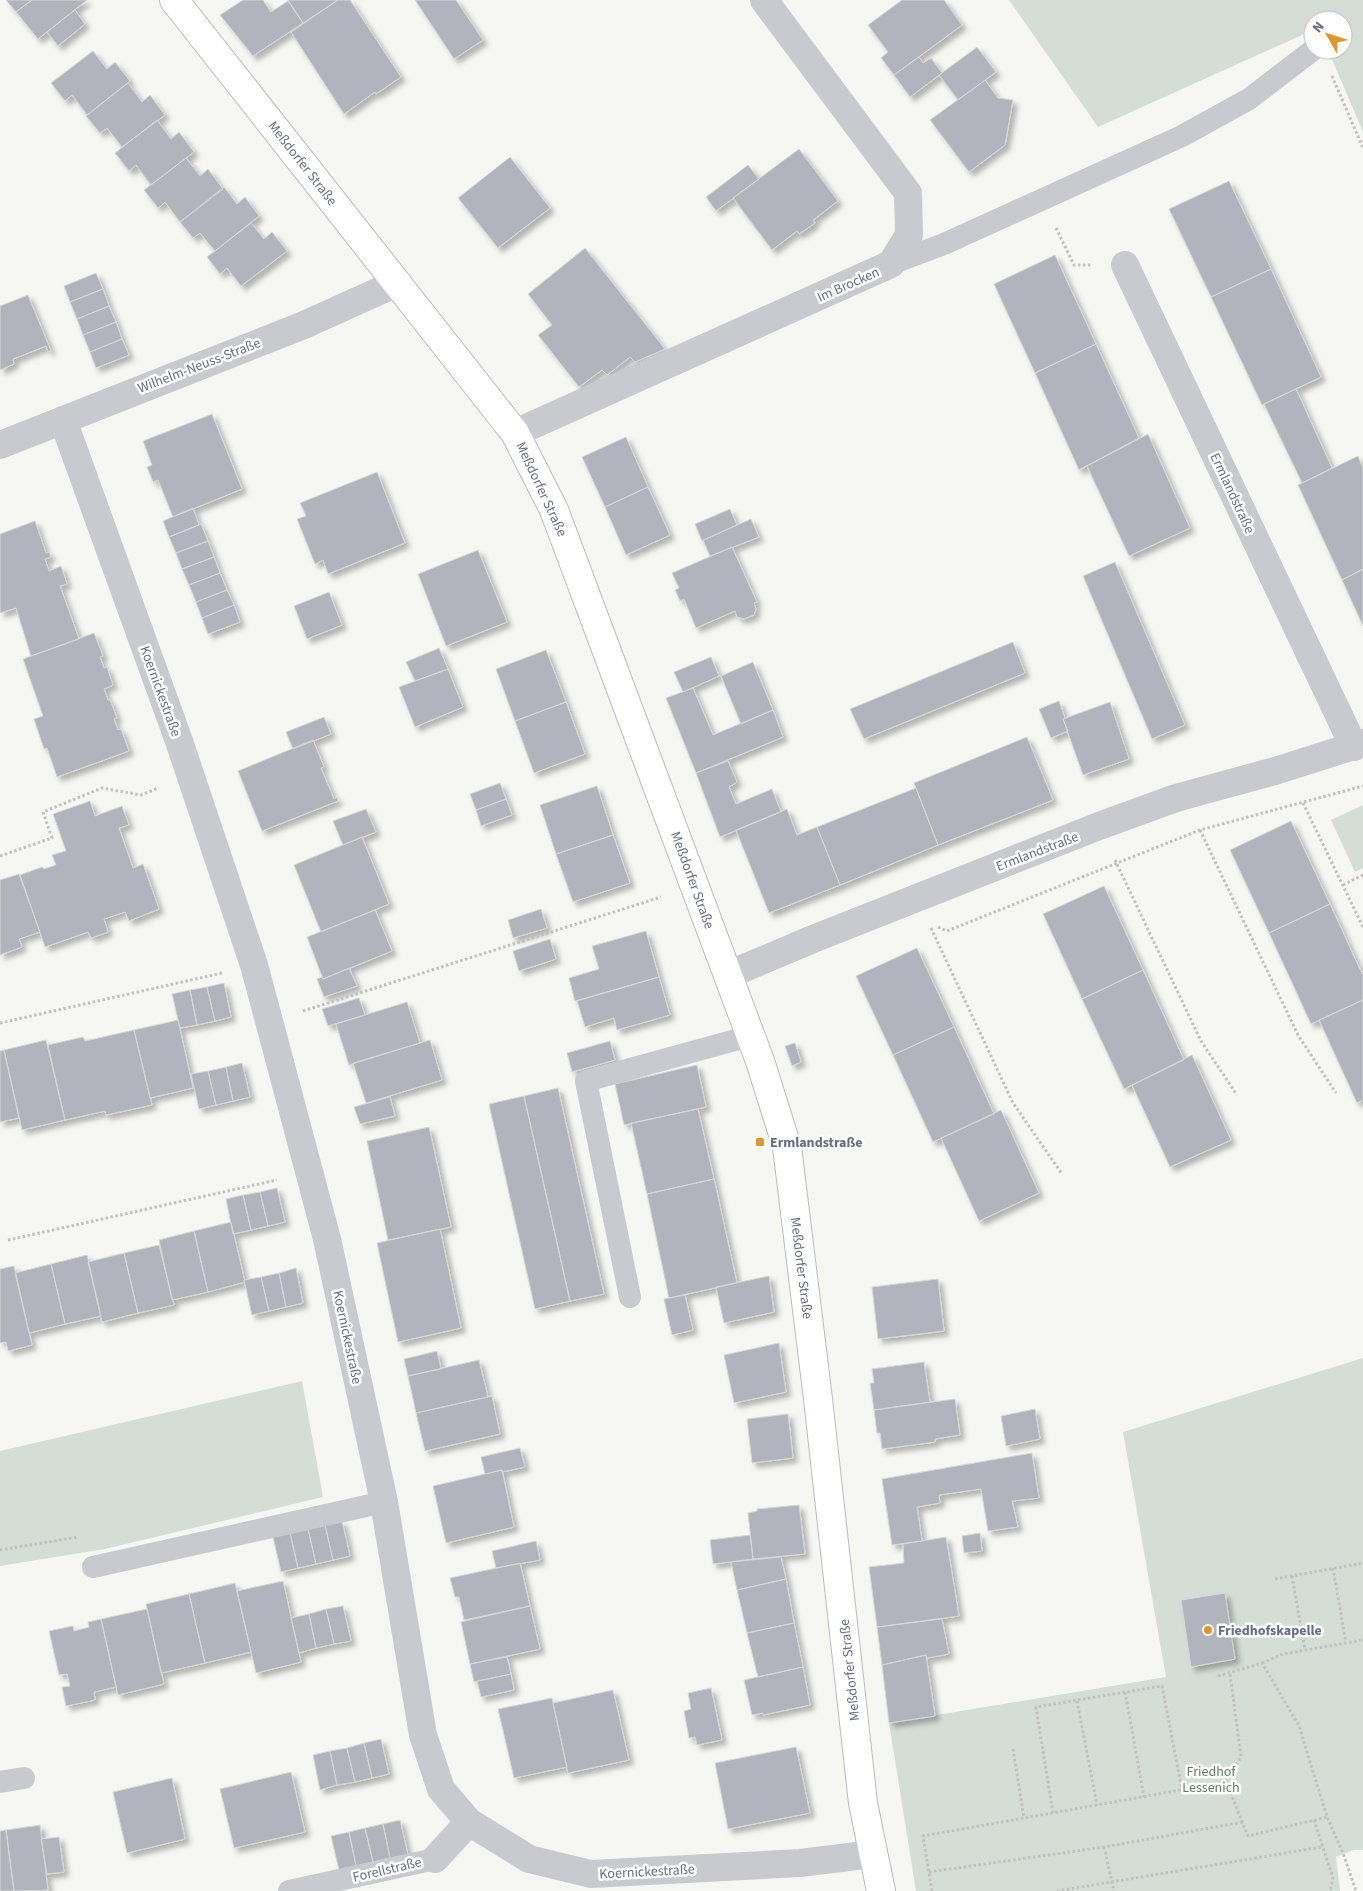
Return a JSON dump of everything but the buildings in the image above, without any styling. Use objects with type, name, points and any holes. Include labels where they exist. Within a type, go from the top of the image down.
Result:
[{"type":"street","name":"Meßdorfer Straße","points":[[174,0],[515,433],[554,510],[696,886],[760,1061],[787,1147],[826,1468],[863,1803],[881,1891]]},
{"type":"street","name":"Im Brocken","points":[[515,433],[891,264],[910,235],[908,193],[764,0]]},
{"type":"street","name":"Ermlandstraße","points":[[728,975],[813,939],[1099,826],[1176,798],[1275,771],[1358,745],[1125,265]]},
{"type":"street","name":"Wilhelm-Neuss-Straße","points":[[0,445],[304,325],[397,283]]},
{"type":"street","name":"Koernickestraße","points":[[63,420],[190,774],[254,965],[270,1021],[327,1239],[384,1502],[423,1736],[441,1789],[469,1822],[529,1859],[591,1874],[800,1863],[874,1854]]},
{"type":"street","name":"Forellstraße","points":[[435,1859],[469,1822]]},
{"type":"lane","points":[[891,264],[944,244],[1182,136],[1240,104],[1303,57]]},
{"type":"lane","points":[[630,1296],[586,1081],[750,1036]]},
{"type":"lane","points":[[94,1567],[384,1502]]},
{"type":"lane","points":[[0,1782],[24,1778]]},
{"type":"lane","name":"Forellstraße","points":[[289,1891],[435,1859]]},
{"type":"path","points":[[1328,68],[1363,148]]},
{"type":"path","points":[[1041,200],[1074,265],[1125,265]]},
{"type":"path","points":[[0,856],[52,838],[43,812],[102,788],[141,794],[190,774]]},
{"type":"path","points":[[1062,1174],[1013,1103],[928,923],[946,931],[1200,830],[1363,786]]},
{"type":"path","points":[[1303,803],[1363,927]]},
{"type":"path","points":[[1099,826],[1201,1041],[1237,1095]]},
{"type":"path","points":[[1200,830],[1298,1035],[1336,1093]]},
{"type":"path","points":[[1343,885],[1363,875]]},
{"type":"path","points":[[270,1021],[696,886]]},
{"type":"path","points":[[0,1023],[254,965]]},
{"type":"path","points":[[8,1240],[310,1173]]},
{"type":"path","points":[[0,1550],[87,1535],[94,1567]]},
{"type":"path","points":[[1275,1579],[1363,1563]]},
{"type":"path","points":[[1333,1568],[1346,1643]]},
{"type":"path","points":[[1292,1576],[1305,1650]]},
{"type":"path","points":[[1218,1676],[1230,1674],[1283,1654],[1363,1640]]},
{"type":"path","points":[[1262,1663],[1299,1726],[1327,1817],[1356,1891]]},
{"type":"path","points":[[932,1891],[924,1836],[1226,1782],[1241,1757],[1230,1674]]},
{"type":"path","points":[[1053,1813],[1036,1707],[1162,1686],[1182,1790]]},
{"type":"path","points":[[1125,1692],[1144,1797]]},
{"type":"path","points":[[1077,1701],[1097,1805]]},
{"type":"path","points":[[1013,1749],[1024,1818]]},
{"type":"path","points":[[1226,1782],[1248,1836],[1327,1817]]},
{"type":"path","points":[[1314,1820],[1333,1878],[1330,1891]]},
{"type":"path","points":[[929,1872],[1104,1847],[1243,1822]]},
{"type":"path","points":[[1104,1847],[1114,1891]]},
{"type":"path","points":[[1057,1891],[1322,1847]]},
{"type":"green space","points":[[1009,0],[1363,0],[1363,132],[1332,60],[1353,60],[1353,10],[1303,10],[1303,35],[1098,127]]},
{"type":"green space","points":[[1363,805],[1363,868],[1355,872],[1331,820]]},
{"type":"green space","name":"Friedhof Lessenich","points":[[1363,1358],[1363,1850],[1354,1850],[1336,1857],[1340,1891],[916,1891],[889,1723],[1166,1677],[1123,1432]]},
{"type":"green space","points":[[302,1381],[323,1497],[105,1549],[0,1566],[0,1451]]},
{"type":"place","name":"Ermlandstraße","points":[[760,1142]]},
{"type":"place","name":"Friedhofskapelle","points":[[1208,1630]]}]
